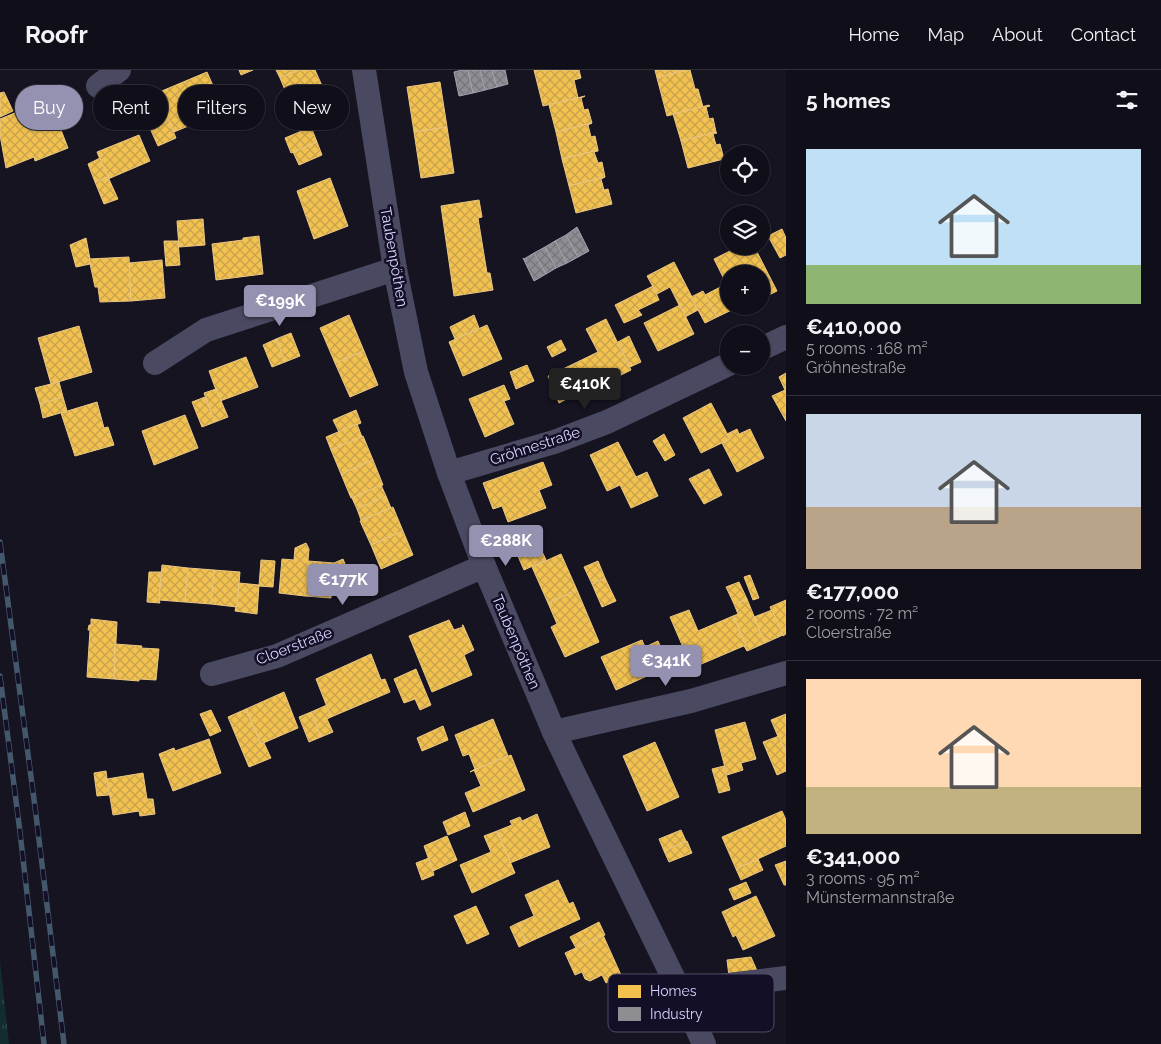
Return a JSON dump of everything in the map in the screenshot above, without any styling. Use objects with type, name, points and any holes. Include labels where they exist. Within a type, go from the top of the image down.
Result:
[{"type":"street","points":[[99,85],[119,70]]},
{"type":"street","name":"Taubenpöthen","points":[[364,70],[394,269],[416,372],[449,473],[484,566],[554,732],[671,974]]},
{"type":"street","points":[[155,363],[206,330],[394,269]]},
{"type":"street","points":[[770,345],[786,337]]},
{"type":"street","name":"Gröhnestraße","points":[[449,473],[554,442],[598,425],[720,368]]},
{"type":"street","name":"Cloerstraße","points":[[212,674],[276,656],[484,566]]},
{"type":"street","points":[[554,732],[691,701],[786,673]]},
{"type":"street","name":"Taubenpöthen","points":[[698,1032],[704,1044]]},
{"type":"green space","points":[[0,961],[9,1044],[0,1044]]},
{"type":"building: Homes","points":[[239,70],[253,70],[241,75]]},
{"type":"building: Homes","points":[[276,70],[298,70],[280,78]]},
{"type":"building: Homes","points":[[298,70],[315,70],[322,85],[283,85],[280,78]]},
{"type":"building: Homes","points":[[534,70],[579,70],[581,78],[574,80],[578,98],[543,106]]},
{"type":"building: Homes","points":[[655,70],[686,70],[657,78]]},
{"type":"building: Homes","points":[[690,70],[695,89],[698,89],[703,107],[667,116],[657,78]]},
{"type":"building: Homes","points":[[207,72],[213,85],[178,85],[179,130],[174,132],[168,118],[168,88]]},
{"type":"building: Homes","points":[[440,82],[447,127],[414,132],[407,87]]},
{"type":"building: Homes","points":[[4,92],[13,111],[0,117],[0,93]]},
{"type":"building: Homes","points":[[585,96],[581,98],[584,110],[588,109],[592,123],[556,132],[549,105]]},
{"type":"building: Homes","points":[[709,105],[706,107],[709,119],[713,118],[716,132],[681,141],[673,114]]},
{"type":"building: Homes","points":[[15,113],[15,130],[61,130],[68,148],[35,161],[34,157],[6,168],[0,135],[0,119]]},
{"type":"building: Homes","points":[[168,118],[176,138],[158,146],[151,130],[168,130]]},
{"type":"building: Homes","points":[[592,123],[588,125],[591,137],[595,136],[598,150],[562,159],[556,132]]},
{"type":"building: Homes","points":[[447,127],[454,173],[421,178],[414,132]]},
{"type":"building: Homes","points":[[304,130],[312,130],[317,142],[291,153],[285,138]]},
{"type":"building: Homes","points":[[716,132],[713,134],[716,145],[720,144],[720,160],[688,168],[681,141]]},
{"type":"building: Homes","points":[[139,135],[150,161],[108,179],[97,152]]},
{"type":"building: Homes","points":[[317,142],[322,155],[299,165],[293,152]]},
{"type":"building: Homes","points":[[598,150],[594,152],[598,163],[602,162],[605,177],[569,186],[562,159]]},
{"type":"building: Homes","points":[[100,158],[108,177],[95,182],[88,164]]},
{"type":"building: Homes","points":[[108,177],[118,199],[104,204],[95,182]]},
{"type":"building: Homes","points":[[605,177],[601,179],[604,190],[608,189],[612,204],[576,213],[569,186]]},
{"type":"building: Homes","points":[[330,178],[348,226],[314,239],[297,191]]},
{"type":"building: Homes","points":[[479,200],[482,217],[478,218],[487,273],[490,273],[493,290],[454,296],[441,206]]},
{"type":"building: Homes","points":[[203,219],[205,245],[179,247],[177,221]]},
{"type":"building: Homes","points":[[782,229],[786,238],[786,255],[780,258],[770,240],[770,235]]},
{"type":"building: Homes","points":[[259,236],[263,274],[216,280],[212,244]]},
{"type":"building: Homes","points":[[86,238],[90,264],[76,267],[70,245]]},
{"type":"building: Homes","points":[[164,241],[178,241],[180,265],[166,266]]},
{"type":"building: Homes","points":[[722,255],[759,255],[764,265],[720,265],[720,271],[714,259]]},
{"type":"building: Homes","points":[[129,257],[131,301],[100,302],[98,287],[95,287],[89,259]]},
{"type":"building: Homes","points":[[162,260],[165,298],[131,301],[129,263]]},
{"type":"building: Homes","points":[[674,262],[698,310],[685,317],[670,287],[657,294],[647,276]]},
{"type":"building: Homes","points":[[770,277],[777,291],[770,294]]},
{"type":"building: Homes","points":[[653,286],[659,300],[638,310],[642,315],[624,323],[615,305]]},
{"type":"building: Homes","points":[[720,287],[721,315],[717,317],[705,295]]},
{"type":"building: Homes","points":[[703,291],[717,317],[705,323],[691,297]]},
{"type":"building: Homes","points":[[680,305],[694,334],[658,351],[644,323]]},
{"type":"building: Homes","points":[[349,315],[364,351],[335,363],[320,328]]},
{"type":"building: Homes","points":[[474,315],[479,328],[455,339],[450,327]]},
{"type":"building: Homes","points":[[606,319],[631,370],[577,397],[563,369],[598,352],[586,329]]},
{"type":"building: Homes","points":[[487,325],[502,359],[463,376],[449,342]]},
{"type":"building: Homes","points":[[79,326],[92,372],[51,384],[38,338]]},
{"type":"building: Homes","points":[[291,333],[300,356],[285,362],[276,339]]},
{"type":"building: Homes","points":[[629,336],[641,362],[630,367],[618,342]]},
{"type":"building: Homes","points":[[276,339],[285,362],[272,367],[263,345]]},
{"type":"building: Homes","points":[[561,340],[566,350],[552,357],[547,347]]},
{"type":"building: Homes","points":[[364,351],[378,385],[350,397],[335,363]]},
{"type":"building: Homes","points":[[246,357],[258,387],[220,401],[209,371]]},
{"type":"building: Homes","points":[[527,365],[534,381],[516,389],[510,372]]},
{"type":"building: Homes","points":[[563,369],[576,394],[559,403],[548,376]]},
{"type":"building: Homes","points":[[786,373],[786,421],[772,396],[785,390],[779,377]]},
{"type":"building: Homes","points":[[59,382],[63,397],[40,404],[35,388]]},
{"type":"building: Homes","points":[[504,385],[510,399],[504,401],[514,424],[485,437],[469,399]]},
{"type":"building: Homes","points":[[216,389],[228,417],[215,422],[204,393]]},
{"type":"building: Homes","points":[[63,397],[67,411],[43,418],[40,404]]},
{"type":"building: Homes","points":[[205,397],[215,422],[202,427],[192,402]]},
{"type":"building: Homes","points":[[97,402],[104,428],[108,427],[114,445],[75,456],[61,413]]},
{"type":"building: Homes","points":[[711,403],[730,439],[701,453],[683,418]]},
{"type":"building: Homes","points":[[356,410],[361,423],[339,432],[333,420]]},
{"type":"building: Homes","points":[[185,415],[198,448],[154,465],[142,431]]},
{"type":"building: Homes","points":[[357,424],[362,437],[331,450],[326,437]]},
{"type":"building: Homes","points":[[737,429],[739,434],[750,429],[764,458],[737,472],[722,443],[730,439],[727,434]]},
{"type":"building: Homes","points":[[664,434],[675,455],[665,461],[653,441]]},
{"type":"building: Homes","points":[[363,436],[373,460],[341,474],[331,450]]},
{"type":"building: Homes","points":[[618,442],[636,477],[647,472],[658,496],[631,508],[620,485],[607,491],[590,455]]},
{"type":"building: Homes","points":[[373,460],[383,485],[351,498],[341,474]]},
{"type":"building: Homes","points":[[543,462],[552,485],[539,490],[546,508],[508,522],[502,506],[493,509],[483,483]]},
{"type":"building: Homes","points":[[709,469],[722,495],[704,504],[689,479]]},
{"type":"building: Homes","points":[[381,485],[386,496],[357,509],[352,498]]},
{"type":"building: Homes","points":[[386,496],[391,508],[361,520],[357,509]]},
{"type":"building: Homes","points":[[393,507],[403,531],[371,545],[360,521]]},
{"type":"building: Homes","points":[[403,531],[413,555],[381,569],[371,545]]},
{"type":"building: Homes","points":[[536,538],[546,560],[524,570],[514,547]]},
{"type":"building: Homes","points":[[306,543],[309,549],[305,596],[279,593],[282,559],[294,560],[295,548]]},
{"type":"building: Homes","points":[[561,554],[577,590],[548,603],[532,567]]},
{"type":"building: Homes","points":[[343,559],[355,588],[332,594],[334,563]]},
{"type":"building: Homes","points":[[261,560],[275,561],[273,587],[259,586]]},
{"type":"building: Homes","points":[[308,561],[334,563],[331,598],[305,596]]},
{"type":"building: Homes","points":[[598,561],[605,578],[592,584],[584,567]]},
{"type":"building: Homes","points":[[162,565],[188,568],[185,602],[159,600]]},
{"type":"building: Homes","points":[[188,568],[214,570],[211,604],[185,602]]},
{"type":"building: Homes","points":[[214,570],[240,572],[237,607],[211,604]]},
{"type":"building: Homes","points":[[149,572],[161,572],[160,603],[147,602]]},
{"type":"building: Homes","points":[[750,575],[759,598],[753,600],[744,577]]},
{"type":"building: Homes","points":[[605,578],[616,601],[602,607],[592,584]]},
{"type":"building: Homes","points":[[739,582],[747,599],[734,604],[726,587]]},
{"type":"building: Homes","points":[[239,583],[259,585],[257,614],[235,611]]},
{"type":"building: Homes","points":[[577,590],[599,642],[565,657],[551,627],[557,624],[548,603]]},
{"type":"building: Homes","points":[[747,599],[765,643],[747,651],[733,616],[738,614],[734,604]]},
{"type":"building: Homes","points":[[786,600],[786,634],[783,636],[770,607]]},
{"type":"building: Homes","points":[[689,610],[698,631],[733,616],[746,645],[692,668],[670,617]]},
{"type":"building: Homes","points":[[772,610],[783,635],[765,643],[754,617]]},
{"type":"building: Homes","points":[[91,619],[117,622],[114,679],[87,677],[90,630],[88,630],[89,625],[91,625]]},
{"type":"building: Homes","points":[[449,620],[454,630],[463,627],[463,625],[474,650],[464,655],[472,675],[432,692],[409,636]]},
{"type":"building: Homes","points":[[642,640],[656,672],[616,690],[601,657]]},
{"type":"building: Homes","points":[[658,641],[669,665],[656,671],[645,647]]},
{"type":"building: Homes","points":[[115,644],[159,649],[156,680],[114,679]]},
{"type":"building: Homes","points":[[371,654],[381,680],[385,679],[390,692],[331,717],[316,679]]},
{"type":"building: Homes","points":[[416,669],[431,705],[420,710],[415,699],[404,703],[394,679]]},
{"type":"building: Homes","points":[[284,692],[298,728],[261,744],[246,709]]},
{"type":"building: Homes","points":[[327,705],[331,717],[327,719],[333,732],[321,737],[311,712]]},
{"type":"building: Homes","points":[[246,709],[261,744],[264,743],[271,758],[249,767],[228,717]]},
{"type":"building: Homes","points":[[211,710],[221,731],[210,736],[200,714]]},
{"type":"building: Homes","points":[[311,712],[321,737],[309,742],[299,717]]},
{"type":"building: Homes","points":[[786,714],[786,753],[785,753],[771,720]]},
{"type":"building: Homes","points":[[493,719],[508,756],[470,772],[475,769],[469,754],[463,756],[455,735]]},
{"type":"building: Homes","points":[[745,722],[756,759],[741,763],[743,770],[727,775],[715,730]]},
{"type":"building: Homes","points":[[443,726],[448,740],[422,751],[417,738]]},
{"type":"building: Homes","points":[[779,736],[786,753],[786,771],[777,775],[763,742]]},
{"type":"building: Homes","points":[[209,739],[221,773],[173,791],[159,754],[174,748],[175,751]]},
{"type":"building: Homes","points":[[655,742],[679,797],[647,811],[623,756]]},
{"type":"building: Homes","points":[[511,755],[525,790],[473,812],[465,793],[481,786],[474,770]]},
{"type":"building: Homes","points":[[724,766],[730,790],[719,793],[712,769]]},
{"type":"building: Homes","points":[[106,771],[109,795],[97,796],[94,773]]},
{"type":"building: Homes","points":[[143,773],[147,799],[153,799],[155,814],[140,816],[139,811],[113,815],[107,779]]},
{"type":"building: Homes","points":[[782,811],[786,820],[786,846],[736,869],[722,837]]},
{"type":"building: Homes","points":[[465,812],[470,826],[448,835],[443,822]]},
{"type":"building: Homes","points":[[537,814],[550,847],[510,863],[497,831],[512,825],[510,821],[520,817],[522,821]]},
{"type":"building: Homes","points":[[681,830],[686,841],[664,851],[659,839]]},
{"type":"building: Homes","points":[[497,831],[515,873],[472,893],[460,865],[491,852],[484,836]]},
{"type":"building: Homes","points":[[447,836],[457,860],[433,871],[424,846]]},
{"type":"building: Homes","points":[[687,841],[692,853],[669,862],[664,851]]},
{"type":"building: Homes","points":[[429,858],[434,875],[422,880],[416,863]]},
{"type":"building: Homes","points":[[758,859],[763,870],[741,880],[736,869]]},
{"type":"building: Homes","points":[[786,861],[786,885],[784,885],[775,865]]},
{"type":"building: Homes","points":[[558,880],[569,904],[573,902],[580,919],[527,943],[518,923],[534,916],[525,895]]},
{"type":"building: Homes","points":[[746,882],[751,893],[734,900],[729,889]]},
{"type":"building: Homes","points":[[756,896],[775,936],[743,950],[736,935],[733,937],[722,912]]},
{"type":"building: Homes","points":[[476,906],[489,934],[467,944],[454,916]]},
{"type":"building: Homes","points":[[599,922],[605,935],[576,948],[570,937]]},
{"type":"building: Homes","points":[[518,923],[527,943],[519,947],[510,927]]},
{"type":"building: Homes","points":[[603,935],[621,974],[608,974],[608,982],[606,983],[602,975],[590,981],[585,979],[582,972],[575,975],[565,953]]},
{"type":"building: Homes","points":[[751,957],[758,973],[729,974],[727,960]]},
{"type":"building: Industry","points":[[468,70],[473,93],[459,96],[454,72]]},
{"type":"building: Industry","points":[[468,70],[480,70],[485,90],[473,93]]},
{"type":"building: Industry","points":[[480,70],[492,70],[497,87],[485,90]]},
{"type":"building: Industry","points":[[492,70],[505,70],[508,84],[497,87]]},
{"type":"building: Industry","points":[[577,227],[589,251],[578,257],[566,235]]},
{"type":"building: Industry","points":[[566,235],[578,257],[567,263],[555,241]]},
{"type":"building: Industry","points":[[555,241],[567,263],[556,268],[545,247]]},
{"type":"building: Industry","points":[[545,247],[556,268],[546,274],[534,253]]},
{"type":"building: Industry","points":[[534,253],[546,274],[534,281],[523,258]]},
{"type":"railway","points":[[0,542],[64,1044]]},
{"type":"railway","points":[[0,676],[44,1044]]}]
